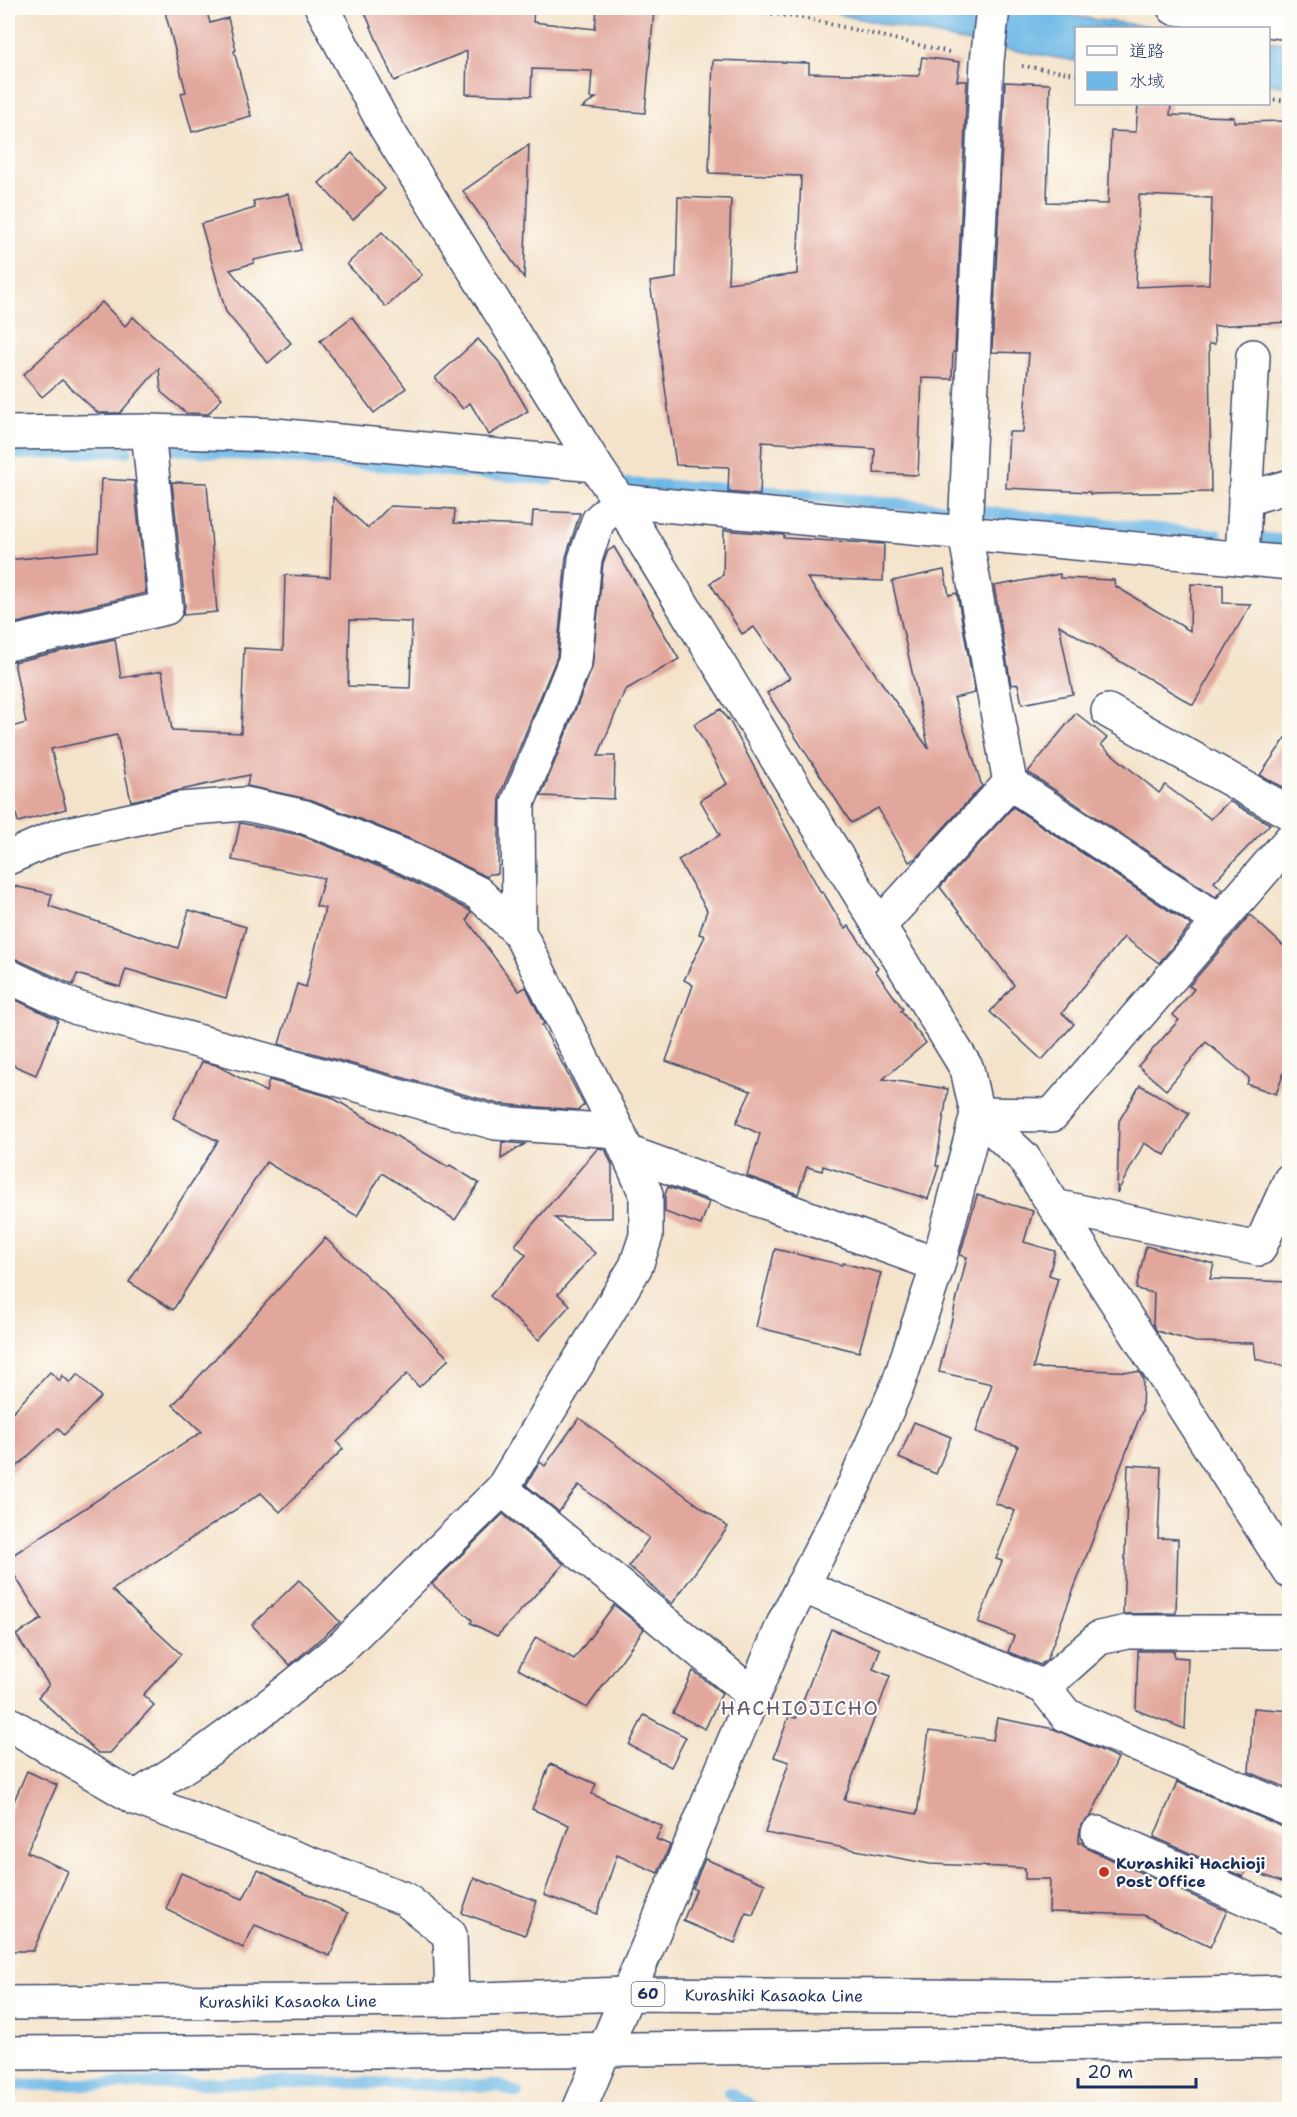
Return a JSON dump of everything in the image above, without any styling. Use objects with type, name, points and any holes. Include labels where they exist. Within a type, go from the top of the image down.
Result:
[{"type":"street","points":[[322,8],[385,126],[619,501],[968,1069],[977,1114],[938,1265],[898,1385],[855,1483],[784,1620],[626,1994]]},
{"type":"street","points":[[993,8],[987,56],[964,533],[1010,783],[1219,921]]},
{"type":"street","points":[[1174,8],[1290,23]]},
{"type":"street","points":[[1242,559],[1253,356]]},
{"type":"street","points":[[8,433],[148,431],[275,435],[595,465]]},
{"type":"street","points":[[8,644],[166,608],[148,431]]},
{"type":"street","points":[[1245,499],[1290,486]]},
{"type":"street","points":[[519,932],[518,803],[575,660],[585,559],[588,549],[598,521],[619,501],[1290,563]]},
{"type":"street","points":[[1108,711],[1290,813]]},
{"type":"street","points":[[879,926],[1010,783]]},
{"type":"street","points":[[8,858],[58,836],[180,809],[245,804],[304,817],[408,858],[478,893],[519,932],[623,1142],[646,1194],[646,1236],[636,1266],[502,1489],[344,1645],[266,1708],[200,1756],[135,1798]]},
{"type":"street","points":[[977,1114],[1052,1115],[1219,921],[1279,870],[1290,840]]},
{"type":"street","points":[[8,976],[77,1008],[496,1123],[623,1142],[938,1265]]},
{"type":"street","points":[[977,1114],[1023,1157],[1290,1572]]},
{"type":"street","points":[[1054,1206],[1259,1249],[1290,1180]]},
{"type":"street","points":[[502,1489],[752,1694]]},
{"type":"street","points":[[802,1586],[1044,1687],[1066,1715],[1290,1810]]},
{"type":"street","points":[[1044,1687],[1099,1638],[1127,1632],[1290,1632]]},
{"type":"street","points":[[8,1723],[135,1798],[405,1899],[450,1935],[452,2000]]},
{"type":"street","points":[[1098,1833],[1290,1918]]},
{"type":"street","name":"Kurashiki Kasaoka Line","points":[[8,2003],[452,2000],[626,1994],[1057,1997],[1290,1992]]},
{"type":"street","name":"60","points":[[604,2050],[626,1994]]},
{"type":"street","points":[[8,2053],[604,2050],[1290,2042]]},
{"type":"street","points":[[579,2109],[604,2050]]},
{"type":"path","points":[[730,8],[809,19],[1075,74]]},
{"type":"path","points":[[1270,99],[1290,101]]},
{"type":"water","points":[[810,8],[1030,8],[1155,27],[1075,27],[1075,61],[971,43]]},
{"type":"water","points":[[1270,41],[1289,44],[1289,87],[1270,84]]},
{"type":"building","points":[[164,8],[206,8],[210,23],[228,18],[251,116],[192,132],[181,93],[186,92]]},
{"type":"building","points":[[363,8],[534,8],[533,22],[595,29],[597,8],[654,10],[645,113],[582,108],[596,98],[590,98],[592,71],[532,69],[531,96],[466,94],[467,51],[394,81]]},
{"type":"building","points":[[922,57],[960,62],[957,81],[967,81],[952,379],[922,378],[918,475],[874,473],[875,449],[762,442],[760,495],[728,492],[729,467],[676,465],[650,282],[676,278],[678,197],[731,199],[728,283],[797,274],[801,176],[709,173],[713,60],[809,63],[809,73],[919,76]]},
{"type":"building","points":[[1005,82],[1050,84],[1047,202],[1108,204],[1111,131],[1136,132],[1138,105],[1171,105],[1170,115],[1234,117],[1234,122],[1290,121],[1290,322],[1214,326],[1215,344],[1209,344],[1211,492],[1090,494],[1090,492],[1006,488],[1009,432],[1023,432],[1029,353],[992,352]],"holes":[[[1139,195],[1212,198],[1209,284],[1136,287]]]},
{"type":"building","points":[[529,145],[524,278],[463,191]]},
{"type":"building","points":[[352,153],[385,189],[353,220],[319,183]]},
{"type":"building","points":[[289,194],[301,250],[254,260],[254,263],[230,270],[291,343],[268,363],[226,312],[201,224],[255,208],[253,201]]},
{"type":"building","points":[[382,232],[422,275],[386,307],[347,264]]},
{"type":"building","points":[[102,302],[125,326],[133,317],[222,398],[208,414],[186,413],[161,392],[159,368],[120,413],[98,413],[62,380],[42,397],[23,375]]},
{"type":"building","points":[[352,317],[406,388],[374,413],[320,341]]},
{"type":"building","points":[[478,339],[500,363],[528,411],[489,435],[470,403],[463,409],[435,378]]},
{"type":"building","points":[[101,479],[134,481],[146,593],[8,625],[8,560],[98,551]]},
{"type":"building","points":[[172,482],[207,483],[217,612],[183,615],[185,606]]},
{"type":"building","points":[[333,497],[368,528],[390,506],[455,509],[454,523],[532,526],[533,511],[580,513],[566,557],[557,657],[500,795],[498,874],[489,874],[487,877],[415,841],[312,800],[247,786],[249,775],[131,801],[117,735],[51,749],[66,809],[18,822],[8,783],[8,728],[26,723],[14,662],[115,639],[121,678],[162,671],[172,730],[241,733],[244,648],[283,650],[285,575],[330,577]],"holes":[[[350,620],[412,622],[410,688],[348,686]]]},
{"type":"building","points":[[724,530],[784,535],[784,538],[884,544],[883,581],[807,578],[929,749],[892,581],[944,570],[949,595],[957,593],[975,693],[954,698],[982,786],[916,858],[909,862],[878,808],[851,823],[767,693],[790,678],[754,627],[742,634],[710,583],[723,575]]},
{"type":"building","points":[[614,547],[679,659],[625,690],[598,756],[615,756],[614,799],[541,796],[592,668],[603,563],[608,551]]},
{"type":"building","points":[[1060,574],[1060,578],[1114,580],[1115,586],[1190,631],[1191,584],[1223,585],[1223,603],[1251,604],[1193,705],[1059,625],[1073,694],[1022,704],[1018,684],[1011,685],[994,586]]},
{"type":"building","points":[[721,709],[728,718],[821,893],[823,892],[845,929],[849,926],[878,968],[875,970],[903,1009],[901,1011],[926,1043],[883,1079],[948,1089],[936,1166],[939,1166],[928,1199],[823,1166],[822,1171],[807,1167],[798,1194],[747,1176],[760,1134],[736,1123],[751,1091],[666,1061],[693,985],[684,980],[705,936],[699,934],[707,910],[678,860],[720,835],[700,800],[727,784],[694,724]]},
{"type":"building","points":[[1076,713],[1107,738],[1101,745],[1159,793],[1165,785],[1211,819],[1229,801],[1270,824],[1214,882],[1222,889],[1216,897],[1028,772]]},
{"type":"building","points":[[1290,732],[1290,791],[1260,775]]},
{"type":"building","points":[[1013,807],[1191,925],[1159,963],[1124,937],[1062,1013],[1074,1024],[1042,1060],[990,1012],[1014,985],[940,887]]},
{"type":"building","points":[[240,823],[300,835],[400,875],[471,912],[467,920],[519,991],[526,987],[544,1024],[542,1025],[584,1105],[578,1110],[499,1104],[279,1044],[297,984],[306,987],[325,908],[316,906],[324,878],[232,860]]},
{"type":"building","points":[[8,885],[52,894],[49,906],[178,948],[189,910],[246,927],[226,998],[126,969],[120,987],[77,974],[73,985],[8,957]]},
{"type":"building","points":[[1250,915],[1290,952],[1290,1055],[1276,1094],[1247,1084],[1249,1078],[1206,1042],[1166,1090],[1138,1066],[1179,1020],[1173,1015],[1194,989],[1189,986]]},
{"type":"building","points":[[8,996],[58,1020],[36,1075],[8,1063]]},
{"type":"building","points":[[202,1062],[216,1065],[266,1092],[269,1080],[331,1097],[479,1183],[455,1220],[382,1173],[357,1216],[266,1162],[173,1310],[129,1282],[218,1141],[173,1118]]},
{"type":"building","points":[[1140,1085],[1189,1113],[1165,1155],[1144,1143],[1117,1193],[1119,1121]]},
{"type":"building","points":[[502,1142],[525,1144],[501,1159]]},
{"type":"building","points":[[598,1148],[605,1149],[612,1165],[612,1218],[555,1218],[595,1253],[558,1294],[570,1305],[539,1340],[490,1296],[526,1255],[515,1245]]},
{"type":"building","points":[[668,1187],[709,1202],[701,1225],[665,1212],[665,1195]]},
{"type":"building","points":[[977,1195],[1033,1211],[1024,1242],[1055,1251],[1049,1275],[1058,1278],[1033,1368],[1139,1372],[1143,1379],[1142,1411],[1047,1659],[1040,1665],[1008,1652],[1014,1636],[978,1623],[1002,1561],[996,1559],[1015,1511],[995,1503],[1018,1446],[976,1432],[992,1384],[939,1372],[967,1257],[960,1255]]},
{"type":"building","points":[[325,1238],[384,1292],[449,1359],[419,1387],[407,1374],[337,1442],[343,1449],[280,1512],[261,1493],[112,1590],[181,1654],[143,1695],[154,1705],[110,1753],[98,1753],[38,1697],[49,1685],[16,1635],[42,1619],[8,1565],[8,1558],[202,1432],[173,1405]]},
{"type":"building","points":[[1146,1246],[1214,1264],[1210,1279],[1290,1282],[1290,1368],[1256,1359],[1254,1343],[1195,1342],[1157,1331],[1153,1324],[1154,1293],[1136,1289]]},
{"type":"building","points":[[775,1249],[881,1273],[859,1352],[756,1327]]},
{"type":"building","points":[[50,1372],[60,1381],[62,1375],[70,1383],[78,1374],[101,1397],[64,1435],[58,1428],[8,1475],[8,1417]]},
{"type":"building","points":[[579,1418],[728,1527],[672,1604],[629,1566],[649,1538],[579,1485],[559,1512],[526,1485],[540,1462],[545,1466]]},
{"type":"building","points":[[914,1422],[951,1437],[936,1474],[899,1458]]},
{"type":"building","points":[[1128,1465],[1161,1467],[1158,1538],[1178,1539],[1176,1613],[1123,1614]]},
{"type":"building","points":[[503,1514],[564,1564],[497,1636],[471,1623],[472,1620],[432,1584]]},
{"type":"building","points":[[299,1580],[340,1622],[290,1665],[252,1625]]},
{"type":"building","points":[[614,1605],[644,1629],[587,1708],[518,1669],[536,1637],[574,1659]]},
{"type":"building","points":[[831,1629],[880,1649],[873,1669],[890,1676],[844,1800],[917,1814],[929,1731],[993,1740],[997,1718],[1054,1729],[1118,1758],[1091,1816],[1081,1825],[1078,1843],[1227,1911],[1210,1947],[1143,1915],[1049,1912],[1050,1879],[1025,1879],[1025,1868],[930,1864],[765,1833],[789,1762],[774,1757],[789,1716],[796,1718]]},
{"type":"building","points":[[1138,1651],[1174,1651],[1174,1657],[1188,1658],[1185,1729],[1136,1710]]},
{"type":"building","points":[[693,1671],[722,1693],[705,1729],[673,1713]]},
{"type":"building","points":[[1253,1708],[1290,1711],[1290,1789],[1249,1772]]},
{"type":"building","points":[[644,1715],[686,1737],[671,1767],[629,1745]]},
{"type":"building","points":[[550,1764],[596,1784],[592,1794],[662,1826],[656,1839],[670,1845],[658,1873],[617,1855],[597,1914],[544,1895],[569,1825],[532,1809]]},
{"type":"building","points":[[27,1771],[57,1785],[27,1852],[68,1871],[33,1951],[8,1951],[8,1815]]},
{"type":"building","points":[[1177,1782],[1290,1828],[1290,1885],[1247,1869],[1243,1877],[1154,1837]]},
{"type":"building","points":[[705,1859],[765,1884],[753,1915],[746,1913],[735,1943],[683,1921],[696,1890],[693,1888]]},
{"type":"building","points":[[258,1870],[348,1913],[330,1956],[255,1925],[243,1948],[166,1909],[181,1873],[243,1899]]},
{"type":"building","points":[[474,1878],[537,1901],[525,1935],[462,1913]]},
{"type":"waterway","points":[[174,449],[550,479]]},
{"type":"waterway","points":[[8,454],[127,451]]},
{"type":"waterway","points":[[625,484],[752,490],[948,509]]},
{"type":"waterway","points":[[984,512],[1217,535]]},
{"type":"waterway","points":[[1259,538],[1290,541]]},
{"type":"waterway","points":[[8,2085],[321,2082],[499,2086],[517,2093]]},
{"type":"waterway","points":[[729,2093],[757,2110]]},
{"type":"place","name":"Kurashiki Hachioji Post Office","points":[[1104,1872]]},
{"type":"district","name":"HACHIOJICHO","points":[[800,1708]]}]
